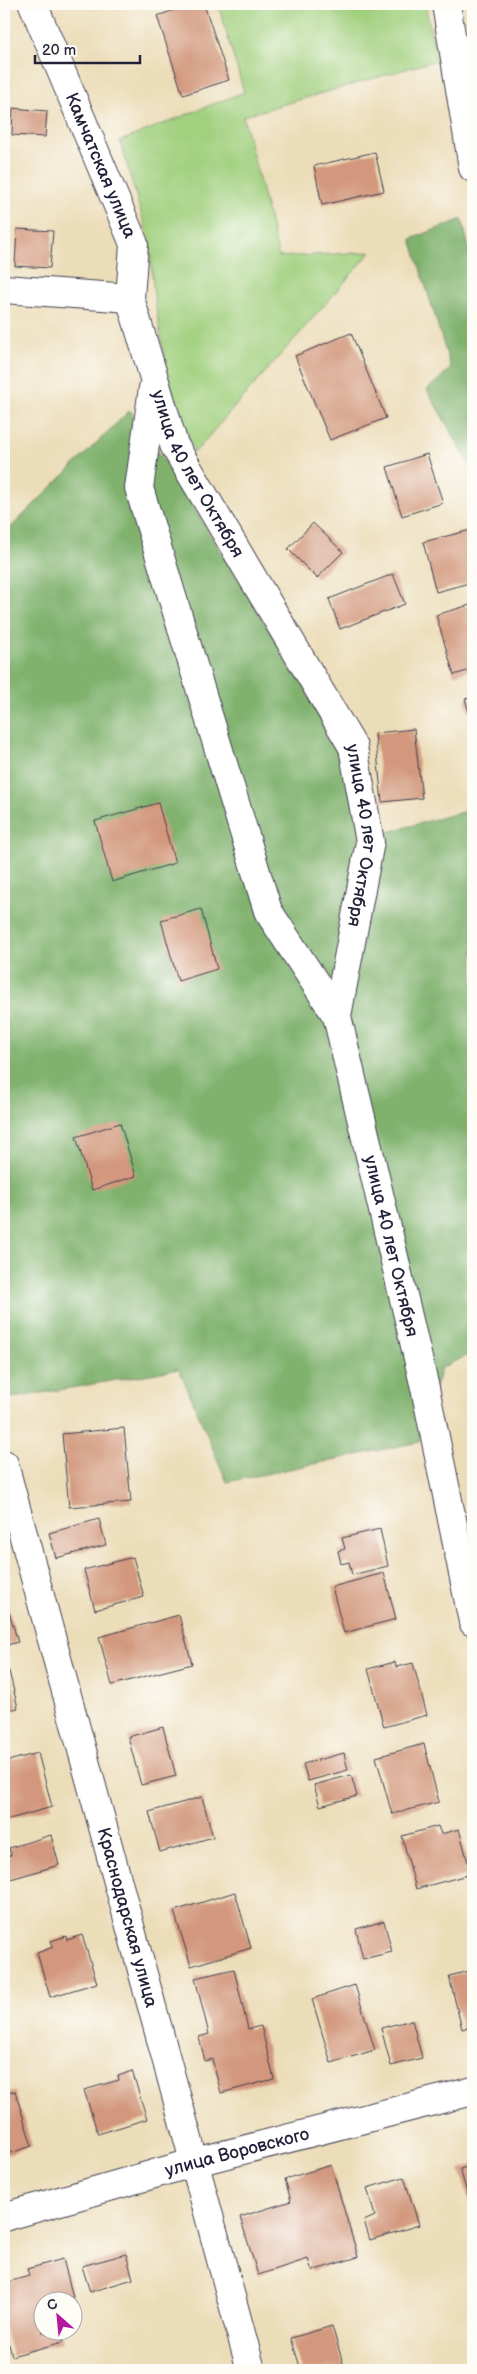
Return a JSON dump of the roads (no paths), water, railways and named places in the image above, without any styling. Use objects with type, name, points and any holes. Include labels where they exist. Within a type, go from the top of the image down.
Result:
[{"type":"street","name":"Камчатская улица","points":[[33,4],[134,244],[130,298]]},
{"type":"street","points":[[446,4],[473,168]]},
{"type":"street","points":[[4,289],[130,298]]},
{"type":"street","name":"улица 40 лет Октября","points":[[130,298],[174,445],[353,747],[370,842],[337,1016],[425,1388],[473,1622]]},
{"type":"street","points":[[154,380],[139,488],[268,911],[337,1016]]},
{"type":"street","name":"Краснодарская улица","points":[[4,1464],[196,2162],[251,2370]]},
{"type":"street","name":"улица Воровского","points":[[4,2217],[196,2162],[473,2091]]}]
